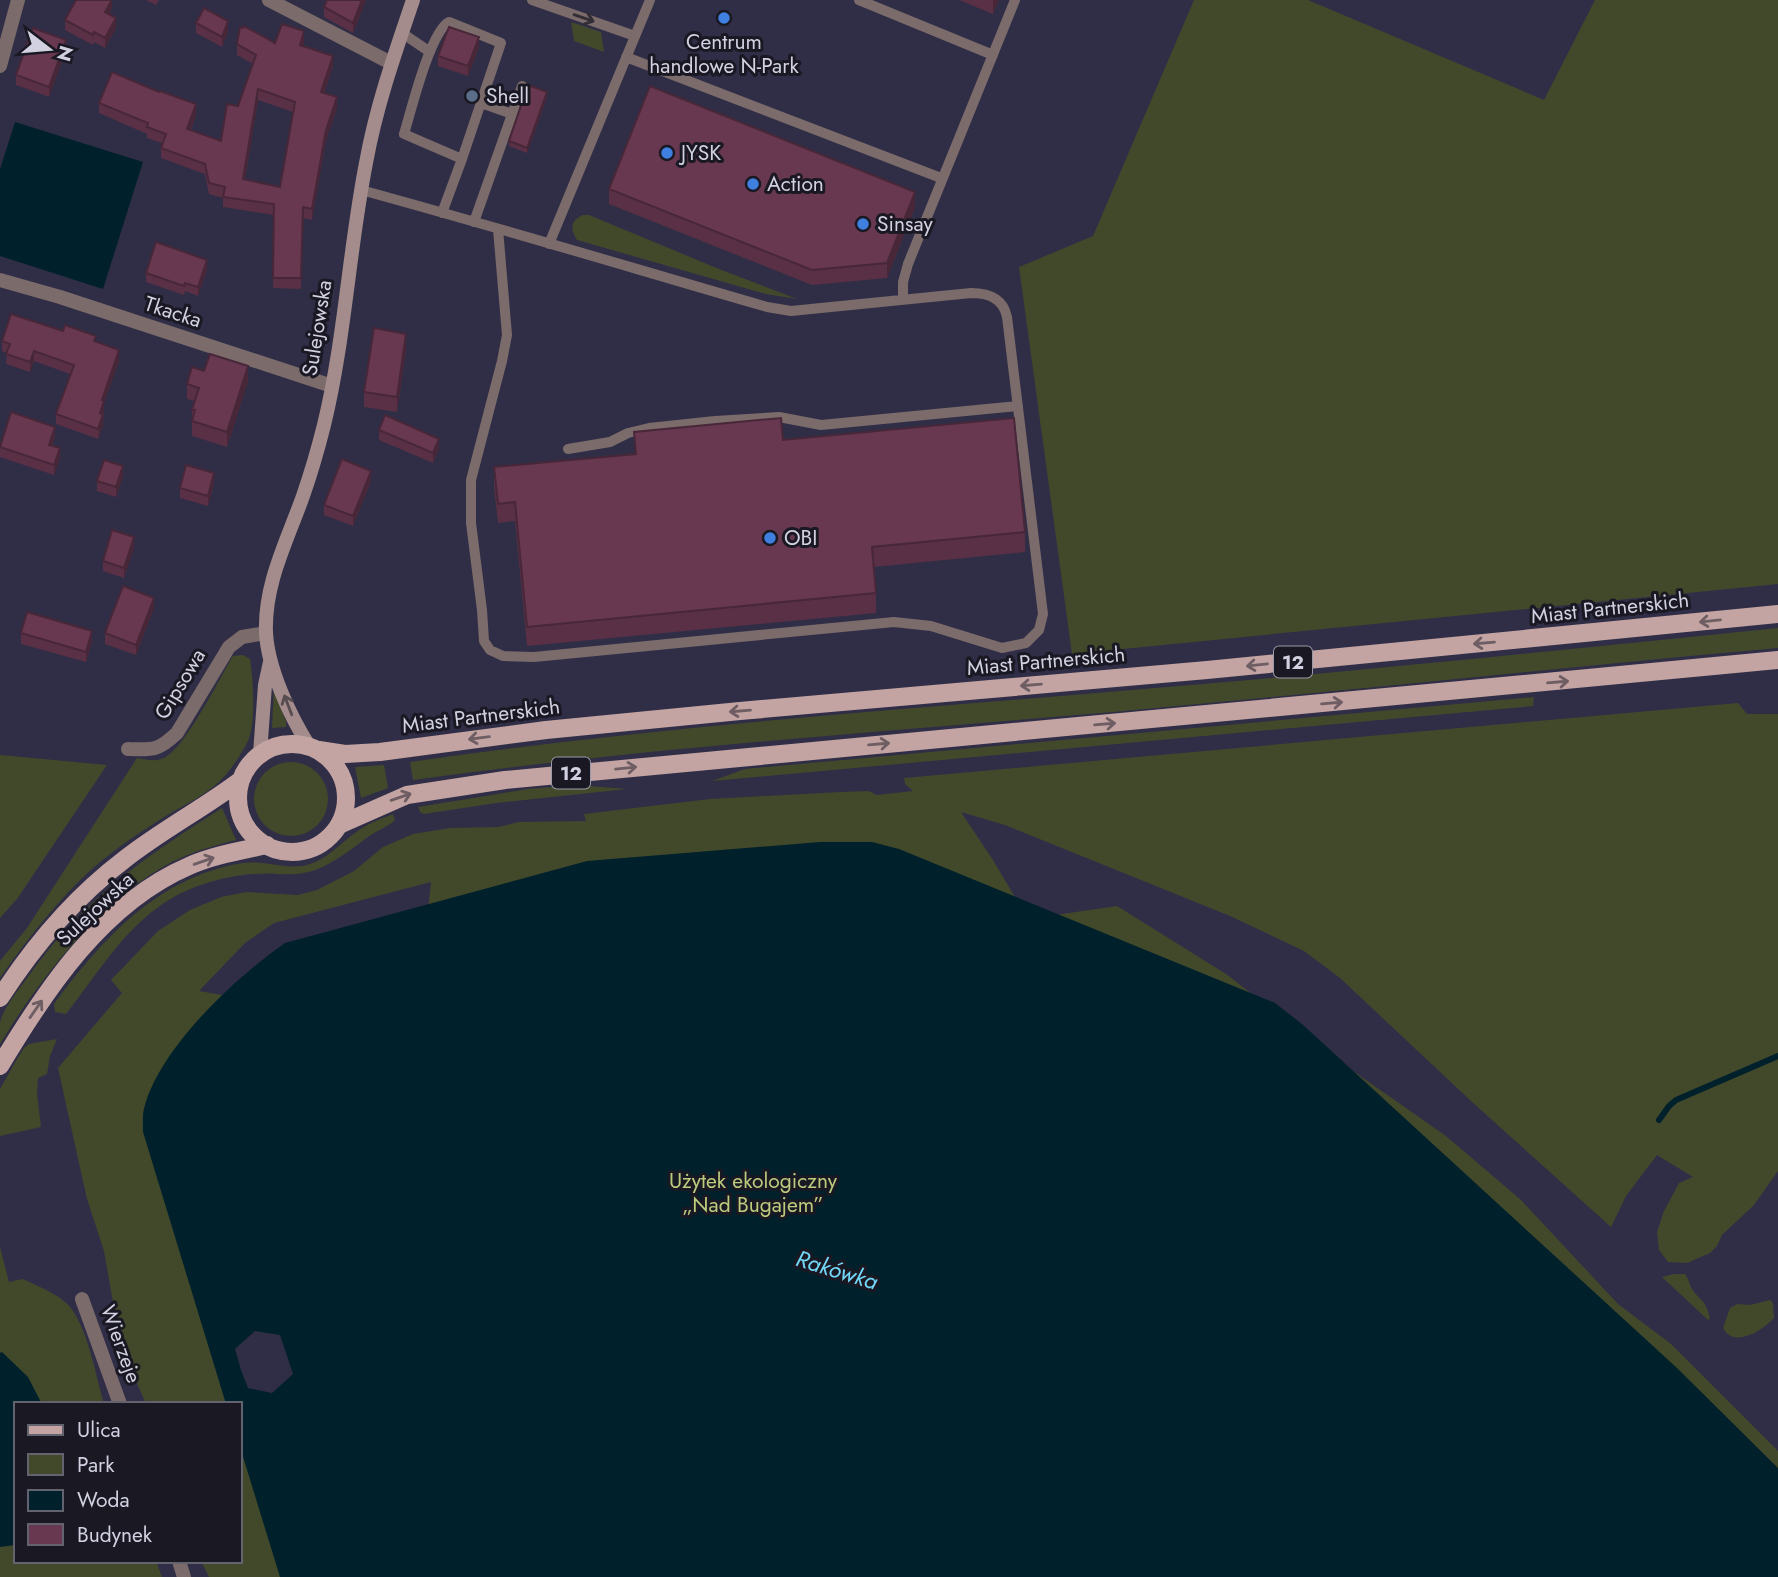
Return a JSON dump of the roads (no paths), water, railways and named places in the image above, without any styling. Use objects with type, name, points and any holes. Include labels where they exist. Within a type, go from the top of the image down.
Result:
[{"type":"main road","name":"Sulejowska","points":[[314,748],[292,717],[270,662],[266,633],[272,579],[314,460],[332,386],[372,130],[391,62],[414,0]]},
{"type":"main road","name":"Miast Partnerskich","points":[[314,748],[345,754],[380,752],[547,730],[1207,670],[1778,614]]},
{"type":"main road","name":"12","points":[[267,845],[288,852],[308,849],[327,839],[339,825],[407,794],[505,780],[1778,660]]},
{"type":"main road","name":"Sulejowska","points":[[260,754],[265,685],[270,662]]},
{"type":"main road","name":"12","points":[[260,754],[289,743],[314,748]]},
{"type":"main road","points":[[314,748],[333,762],[343,779],[346,797],[339,825]]},
{"type":"main road","points":[[260,754],[252,761],[241,780],[238,802],[250,832],[267,845]]},
{"type":"main road","name":"Sulejowska","points":[[0,998],[35,947],[90,888],[126,858],[241,780]]},
{"type":"main road","name":"Sulejowska","points":[[0,1066],[33,1013],[75,958],[135,899],[171,874],[198,863],[267,845]]},
{"type":"street","points":[[0,66],[18,0]]},
{"type":"street","points":[[270,0],[391,62]]},
{"type":"street","name":"Tkacka","points":[[0,280],[332,386]]},
{"type":"street","name":"Gipsowa","points":[[128,749],[155,750],[167,743],[177,733],[229,647],[242,637],[266,633]]},
{"type":"street","name":"Wierzeje","points":[[82,1299],[119,1402]]},
{"type":"lane","points":[[532,0],[635,36]]},
{"type":"lane","points":[[554,8],[564,0]]},
{"type":"lane","points":[[549,244],[650,0]]},
{"type":"lane","points":[[859,0],[993,55]]},
{"type":"lane","points":[[903,300],[903,282],[908,264],[1015,0]]},
{"type":"lane","points":[[442,213],[462,159],[501,43],[450,22],[443,27],[430,52],[404,134],[462,159]]},
{"type":"lane","points":[[402,33],[430,52]]},
{"type":"lane","points":[[626,57],[941,178]]},
{"type":"lane","points":[[474,222],[522,86]]},
{"type":"lane","points":[[481,103],[512,114]]},
{"type":"lane","points":[[361,190],[474,222],[767,307],[790,311],[971,293],[982,293],[999,300],[1007,317],[1018,406],[1043,614],[1039,630],[1026,643],[1002,648],[932,626],[894,622],[534,657],[503,656],[491,650],[484,641],[471,523],[471,480],[507,335],[498,229]]},
{"type":"lane","points":[[568,449],[610,442],[628,433],[649,428],[715,421],[779,417],[821,425],[1018,406]]},
{"type":"water","points":[[15,122],[143,162],[103,289],[0,256],[0,169]]},
{"type":"water","name":"Użytek ekologiczny „Nad Bugajem”","points":[[820,842],[872,842],[899,849],[1275,1003],[1302,1024],[1677,1368],[1778,1468],[1778,1577],[280,1577],[242,1454],[242,1402],[225,1402],[143,1132],[144,1108],[154,1083],[167,1060],[203,1015],[244,975],[285,943],[587,861]]},
{"type":"water","points":[[0,1353],[28,1377],[41,1402],[14,1402],[14,1545],[0,1547]]},
{"type":"waterway","points":[[1659,1120],[1676,1100],[1778,1056]]},
{"type":"place","name":"Centrum handlowe N-Park","points":[[724,18]]},
{"type":"place","name":"Shell","points":[[472,96]]},
{"type":"place","name":"JYSK","points":[[667,153]]},
{"type":"place","name":"Action","points":[[753,184]]},
{"type":"place","name":"Sinsay","points":[[863,224]]},
{"type":"place","name":"OBI","points":[[770,538]]},
{"type":"water label","name":"Rakówka","points":[[837,1270]]}]
